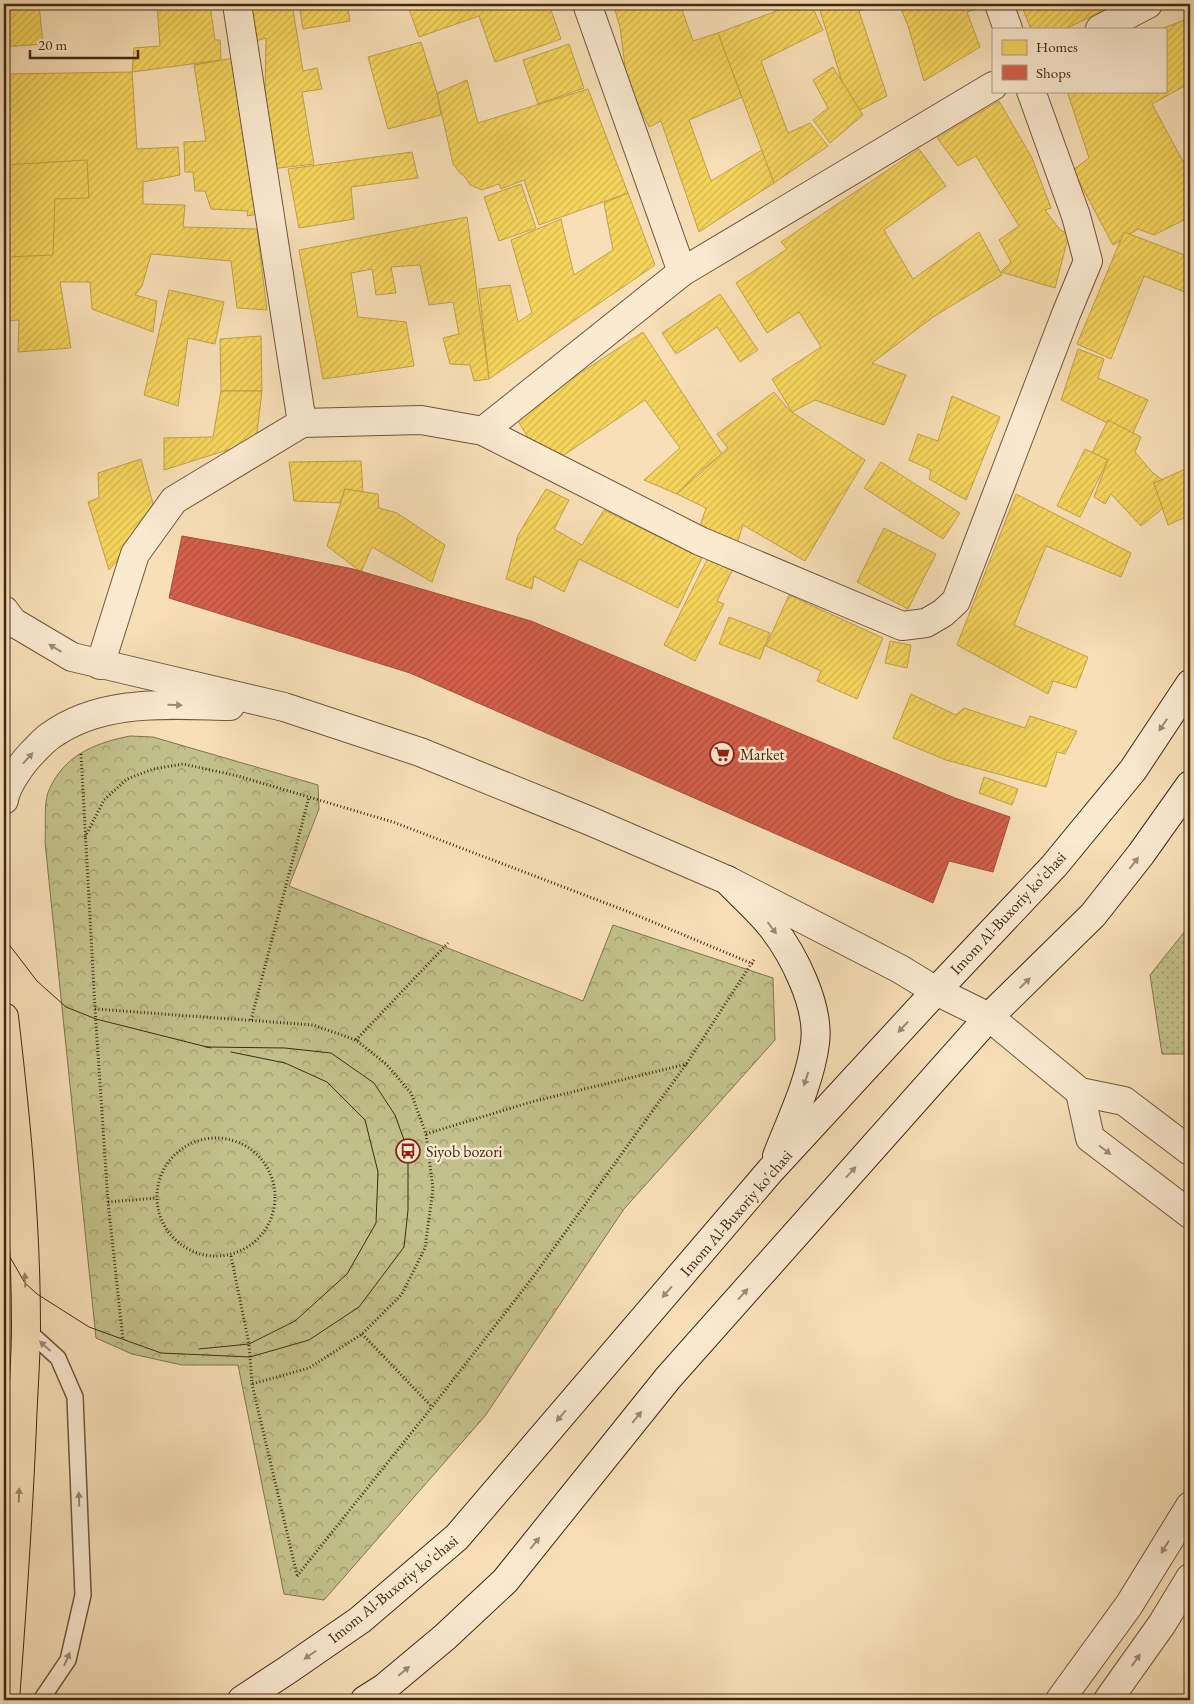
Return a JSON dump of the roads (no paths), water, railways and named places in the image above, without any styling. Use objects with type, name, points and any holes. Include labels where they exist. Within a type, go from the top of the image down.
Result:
[{"type":"main road","points":[[4,1017],[20,1182],[26,1283],[15,1328],[17,1540],[5,1700]]},
{"type":"street","points":[[237,4],[302,423]]},
{"type":"street","points":[[587,4],[682,272]]},
{"type":"street","points":[[1000,4],[1008,28]]},
{"type":"street","points":[[1102,28],[1148,4]]},
{"type":"street","points":[[483,431],[682,272],[992,87]]},
{"type":"street","points":[[100,665],[135,554],[174,500],[302,423],[421,420],[483,431],[700,541],[902,626],[926,624],[943,613],[956,601],[1062,323],[1088,261],[1076,216],[1031,92]]},
{"type":"street","points":[[4,610],[13,622],[72,658],[284,707],[420,752],[581,817],[727,880],[900,969],[936,991],[989,1017],[1080,1092],[1124,1101],[1190,1151]]},
{"type":"street","name":"Imom Al-Buxoriy ko'chasi","points":[[242,1700],[360,1620],[457,1537],[770,1171],[1054,866],[1133,770],[1190,684]]},
{"type":"street","points":[[4,800],[24,761],[49,736],[79,719],[116,708],[154,705],[284,707]]},
{"type":"street","points":[[365,1700],[384,1688],[445,1637],[505,1581],[668,1378],[989,1017],[1094,915],[1141,854],[1190,785]]},
{"type":"street","points":[[727,880],[771,926],[791,956],[813,1012],[816,1042],[811,1063],[800,1098],[770,1171]]},
{"type":"street","points":[[1080,1092],[1090,1138],[1190,1214]]},
{"type":"street","points":[[1060,1700],[1129,1605],[1190,1506]]},
{"type":"street","points":[[1108,1700],[1162,1624],[1190,1578]]},
{"type":"lane","points":[[15,1328],[58,1358],[75,1397],[83,1595],[68,1660],[41,1700]]},
{"type":"tram line","points":[[4,938],[37,981],[66,1007],[96,1019],[211,1048]]},
{"type":"tram line","points":[[4,1247],[25,1283],[37,1294],[89,1327],[161,1353],[250,1357],[309,1340],[359,1307],[404,1247],[408,1210],[408,1151],[395,1115],[374,1083],[331,1053],[285,1048],[206,1047]]},
{"type":"tram line","points":[[199,1349],[249,1344],[295,1321],[347,1274],[376,1223],[378,1172],[365,1120],[327,1082],[285,1063],[231,1052]]},
{"type":"place","name":"Market","points":[[722,754]]},
{"type":"place","name":"Siyob bozori","points":[[408,1151]]}]
